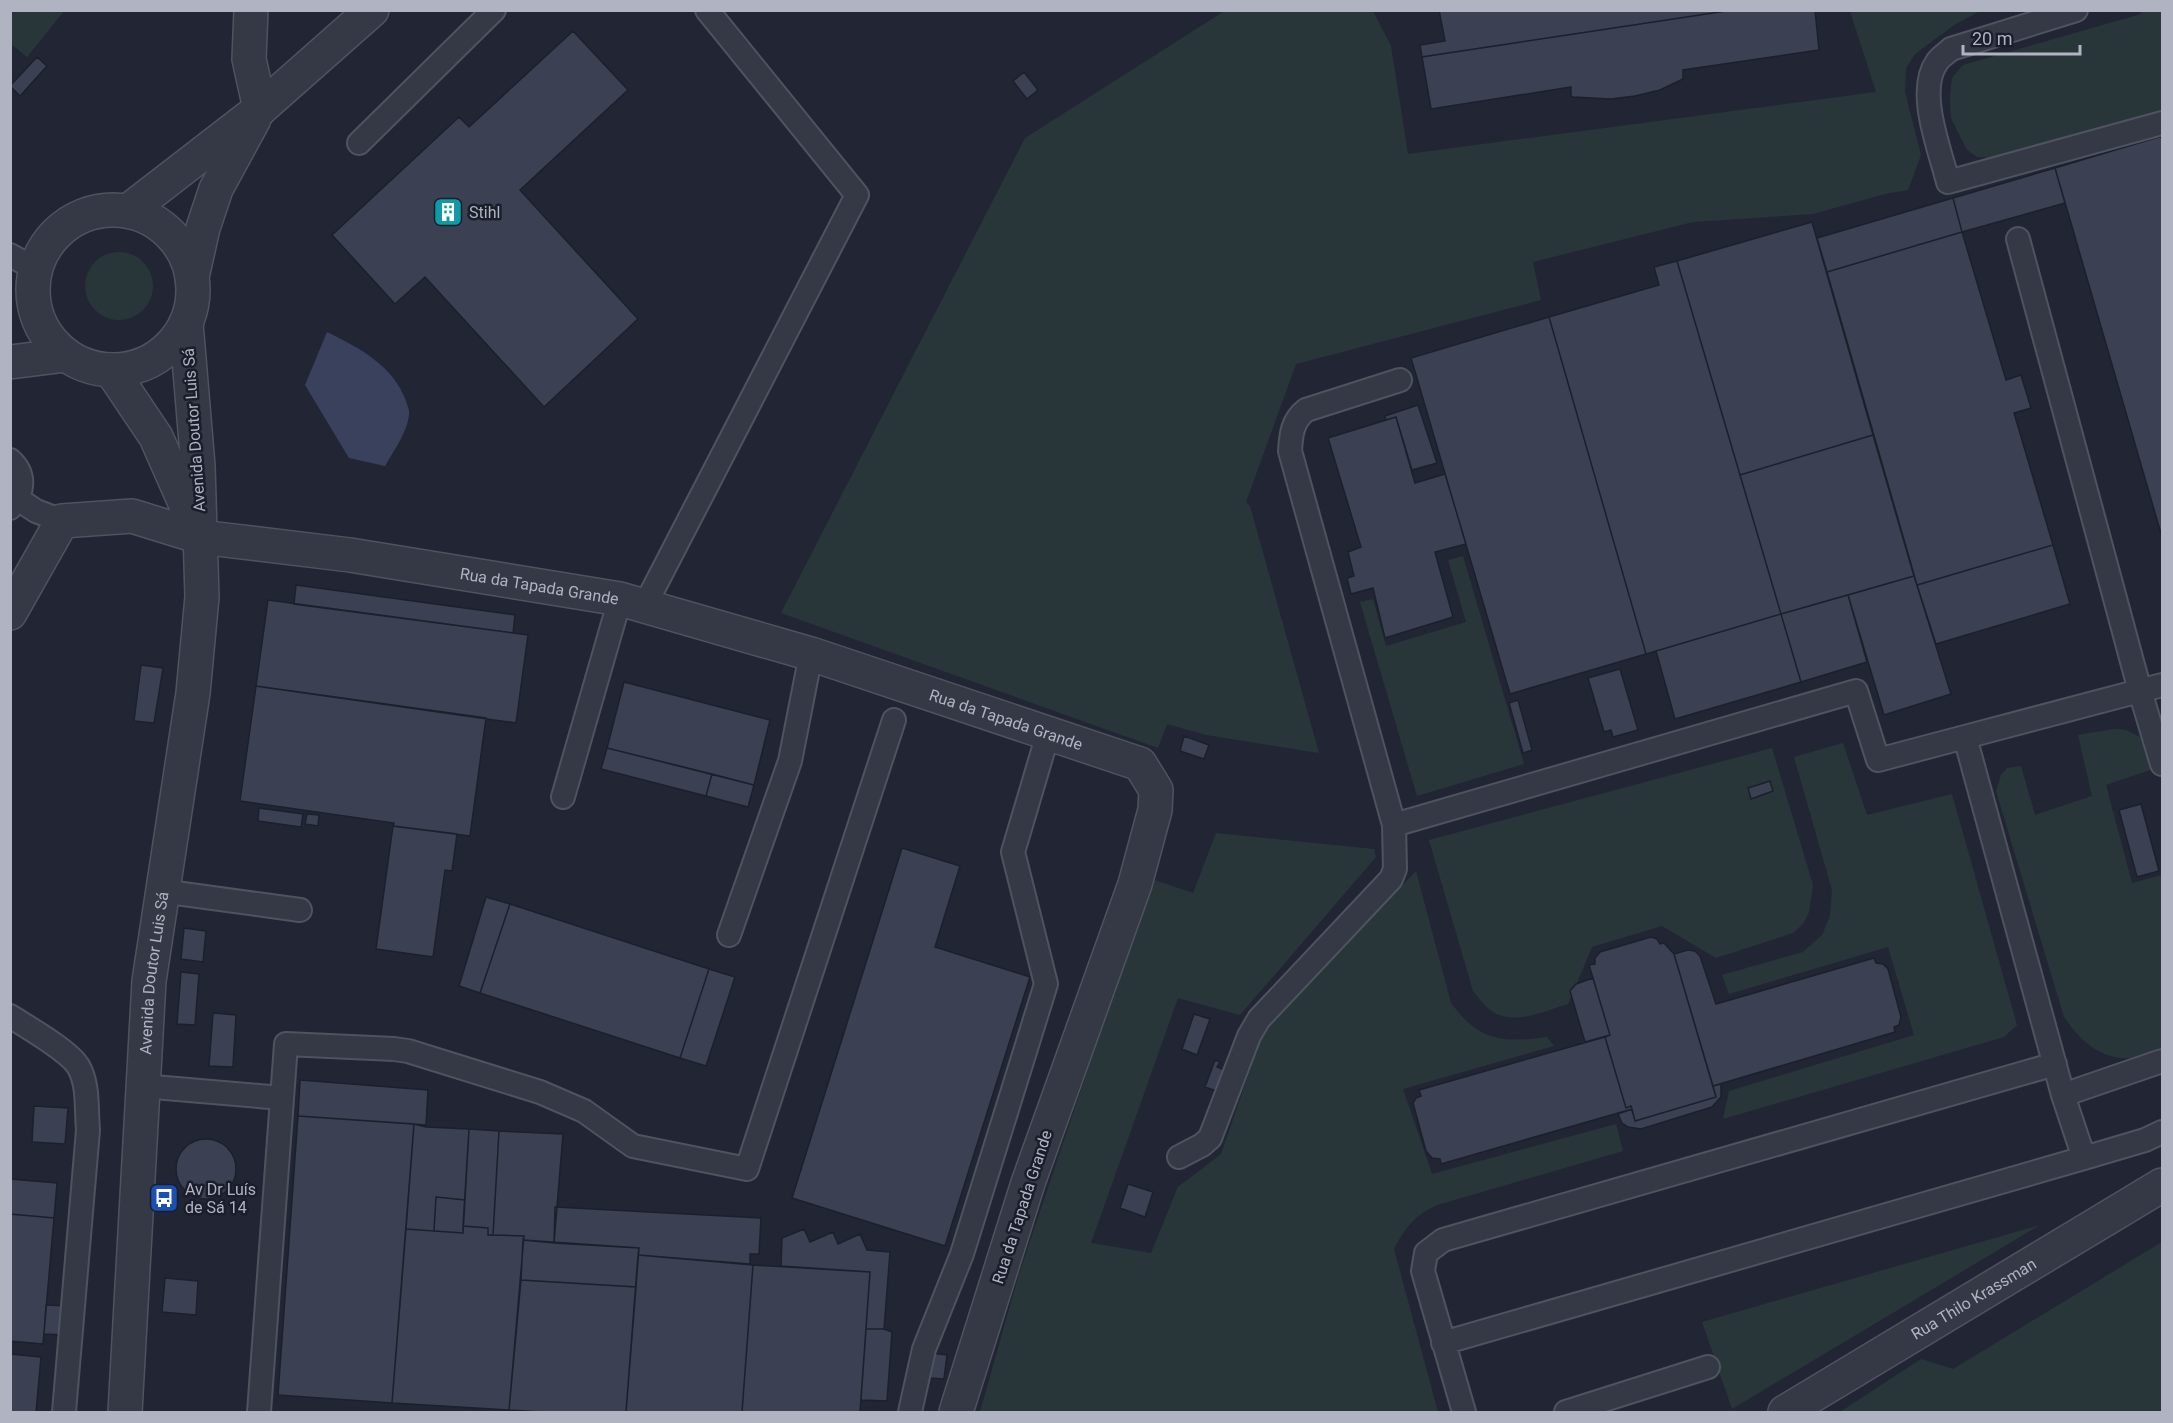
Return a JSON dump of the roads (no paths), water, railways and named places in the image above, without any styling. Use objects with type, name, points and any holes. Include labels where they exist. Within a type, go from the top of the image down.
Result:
[{"type":"street","points":[[192,277],[184,254],[170,234],[150,219],[128,211],[98,211],[70,222],[48,242],[22,282],[48,338],[66,356],[88,366],[111,370],[134,367],[155,358],[173,342],[186,323],[192,300],[192,277],[203,228],[216,189],[260,109],[249,60],[251,10]]},
{"type":"street","points":[[128,211],[260,109],[372,10]]},
{"type":"street","name":"Avenida Doutor Luis Sá","points":[[125,1413],[149,981],[193,693],[202,597],[198,466],[186,323]]},
{"type":"street","points":[[10,362],[66,356]]},
{"type":"street","name":"Avenida Doutor Luis Sá","points":[[111,370],[156,436],[200,537]]},
{"type":"street","name":"Rua da Tapada Grande","points":[[62,521],[132,516],[200,537],[350,555],[633,602],[811,654],[1140,764],[1156,790],[1155,810],[1135,884],[1028,1183],[956,1413]]},
{"type":"street","points":[[10,613],[62,521]]},
{"type":"street","name":"Rua Thilo Krassman","points":[[1785,1413],[2163,1185]]},
{"type":"lane","points":[[359,143],[494,10]]},
{"type":"lane","points":[[563,797],[633,602],[857,195],[707,10]]},
{"type":"lane","points":[[2076,10],[1951,49],[1936,62],[1927,102],[1948,182],[2163,123]]},
{"type":"lane","points":[[2018,239],[2140,691],[2163,764]]},
{"type":"lane","points":[[1179,1158],[1210,1138],[1249,1036],[1259,1019],[1391,879],[1395,869],[1394,825],[1290,451],[1291,433],[1298,416],[1306,410],[1400,380]]},
{"type":"lane","points":[[10,460],[19,470],[22,480],[22,489],[14,503],[62,521]]},
{"type":"lane","points":[[729,935],[790,761],[811,654]]},
{"type":"lane","points":[[1394,825],[1856,691],[1878,760],[2163,685]]},
{"type":"lane","points":[[259,1413],[286,1044],[394,1048],[540,1092],[584,1111],[633,1146],[747,1169],[894,720]]},
{"type":"lane","points":[[910,1413],[924,1349],[962,1254],[1046,984],[1013,852],[1048,734]]},
{"type":"lane","points":[[1965,737],[2063,1095],[2084,1158]]},
{"type":"lane","points":[[161,891],[300,910]]},
{"type":"lane","points":[[10,1016],[66,1054],[78,1065],[85,1085],[88,1130],[64,1413]]},
{"type":"lane","points":[[2063,1095],[2163,1061]]},
{"type":"lane","points":[[1464,1413],[1423,1271],[1426,1253],[1443,1240],[2055,1064]]},
{"type":"lane","points":[[142,1086],[282,1098]]},
{"type":"lane","points":[[1443,1343],[2084,1158],[2145,1140],[2163,1132]]},
{"type":"lane","points":[[1566,1413],[1708,1367]]},
{"type":"water","points":[[327,332],[374,359],[393,377],[406,401],[409,410],[408,422],[385,466],[349,458],[305,385]]},
{"type":"place","name":"Stihl","points":[[448,212]]},
{"type":"place","name":"Av Dr Luís de Sá 14","points":[[164,1198]]}]
